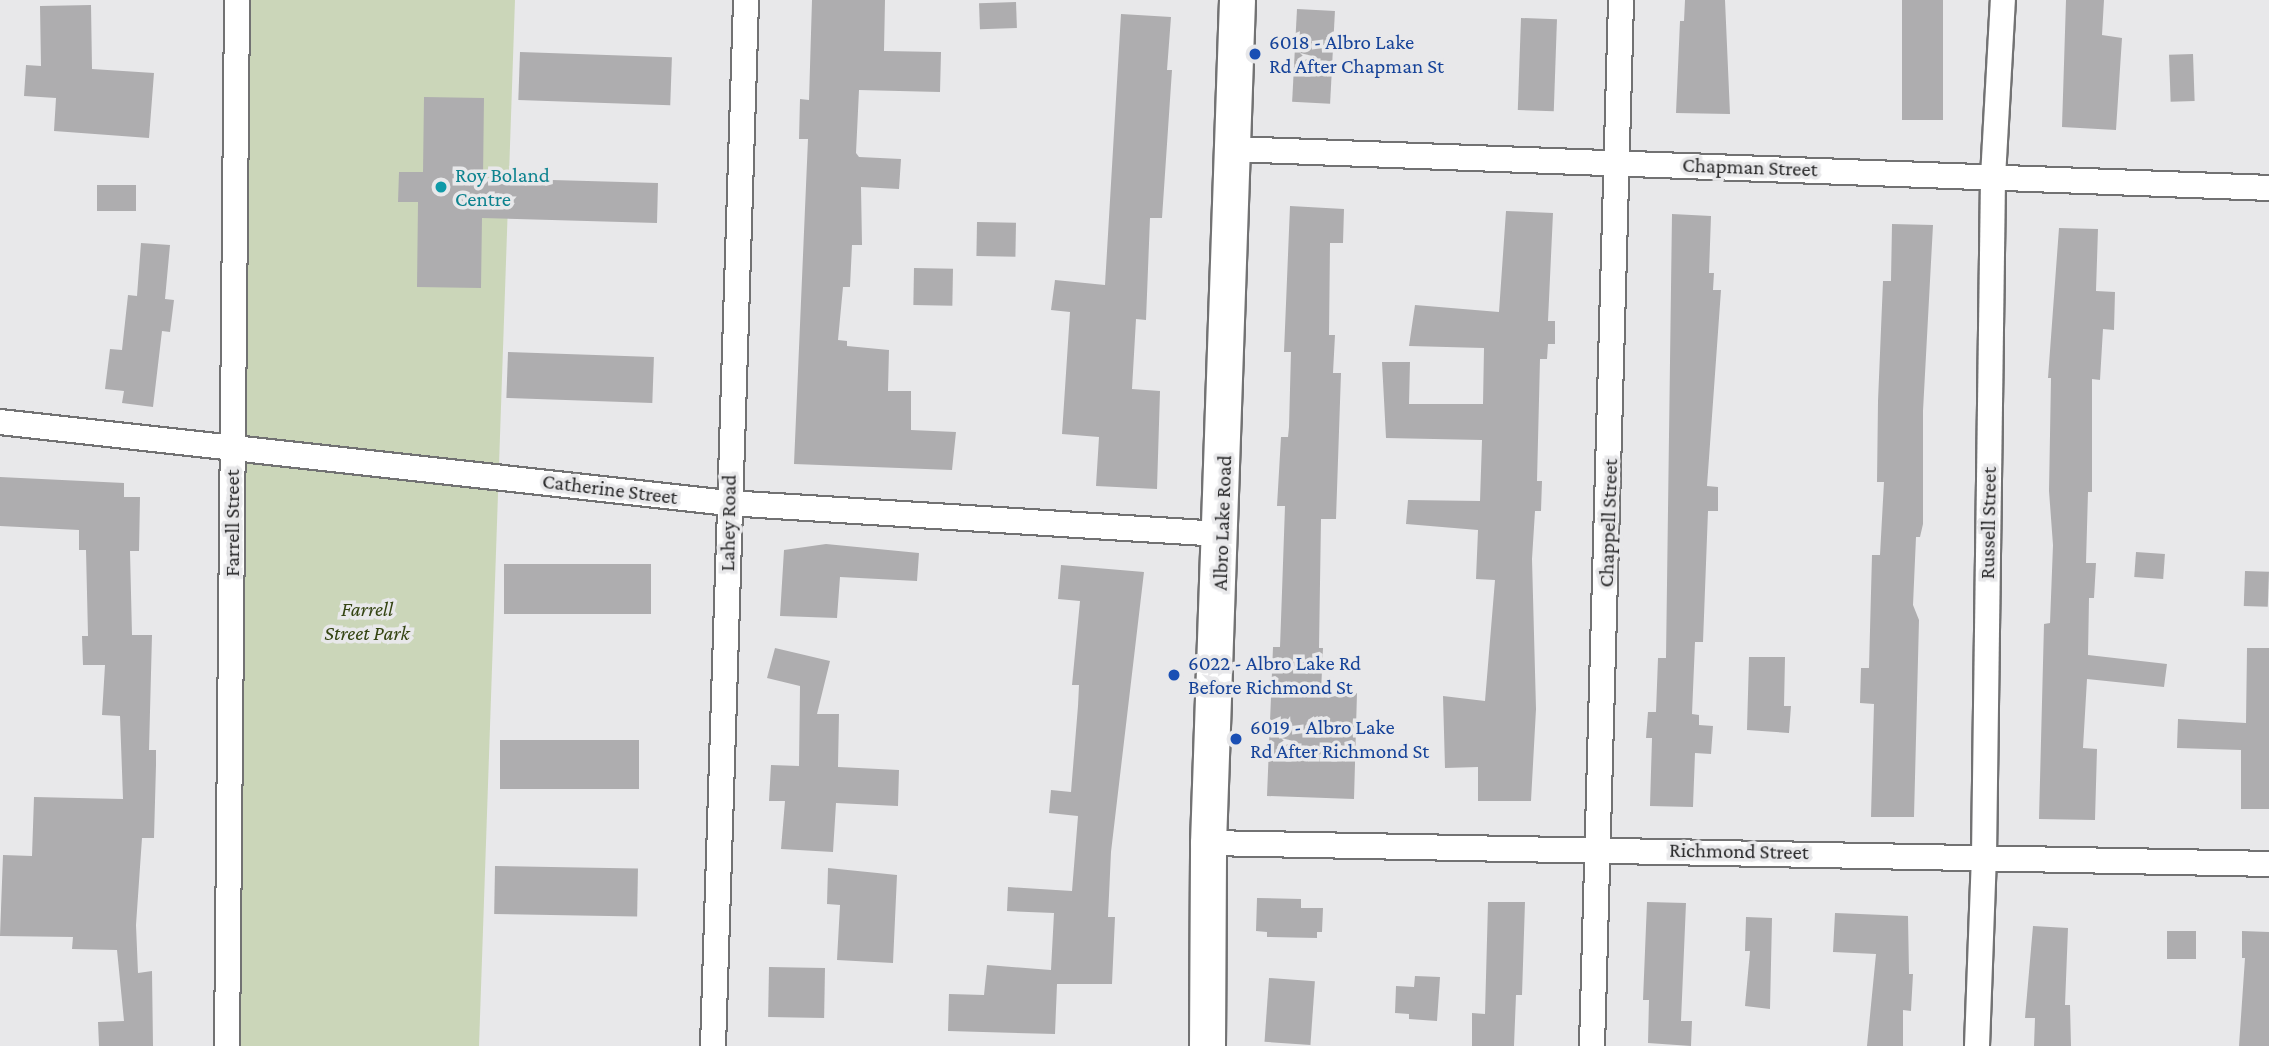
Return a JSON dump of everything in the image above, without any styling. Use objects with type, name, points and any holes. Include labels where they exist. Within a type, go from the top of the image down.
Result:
[{"type":"main road","name":"Albro Lake Road","points":[[1207,1046],[1208,843],[1222,534],[1237,0]]},
{"type":"street","name":"Farrell Street","points":[[228,1046],[237,0]]},
{"type":"street","name":"Lahey Road","points":[[713,1046],[723,838],[728,503],[746,0]]},
{"type":"street","name":"Chappell Street","points":[[1592,1046],[1619,162],[1621,0]]},
{"type":"street","name":"Russell Street","points":[[1977,1046],[1984,857],[1993,177],[2003,0]]},
{"type":"street","name":"Chapman Street","points":[[1232,149],[2269,188]]},
{"type":"street","name":"Catherine Street","points":[[0,422],[728,503],[1222,534]]},
{"type":"street","name":"Richmond Street","points":[[1208,843],[1599,848],[2269,864]]},
{"type":"green space","name":"Farrell Street Park","points":[[244,0],[515,0],[479,1046],[241,1046],[237,477]]},
{"type":"building","points":[[812,0],[885,0],[884,51],[941,52],[940,92],[859,90],[856,153],[859,157],[901,159],[899,189],[861,187],[862,245],[852,245],[850,287],[843,287],[838,340],[847,341],[847,346],[889,350],[888,391],[911,391],[911,430],[956,432],[952,470],[794,464],[808,139],[799,139],[800,99],[809,100]]},
{"type":"building","points":[[1685,0],[1725,0],[1730,114],[1676,113],[1680,21],[1684,21]]},
{"type":"building","points":[[1902,0],[1943,0],[1943,120],[1902,120]]},
{"type":"building","points":[[2066,0],[2104,0],[2102,35],[2122,38],[2116,130],[2062,127]]},
{"type":"building","points":[[1016,2],[1017,28],[980,29],[979,3]]},
{"type":"building","points":[[91,5],[92,69],[154,73],[149,138],[54,131],[56,98],[24,96],[26,65],[41,66],[40,6]]},
{"type":"building","points":[[1297,9],[1335,11],[1330,104],[1292,102]]},
{"type":"building","points":[[1121,14],[1171,17],[1167,70],[1172,70],[1162,218],[1150,218],[1146,320],[1136,319],[1132,389],[1160,391],[1157,489],[1096,486],[1099,437],[1062,434],[1070,312],[1051,310],[1055,280],[1105,285]]},
{"type":"building","points":[[1521,18],[1557,19],[1554,111],[1518,110]]},
{"type":"building","points":[[520,52],[672,57],[670,105],[518,100]]},
{"type":"building","points":[[2193,54],[2195,101],[2171,102],[2169,55]]},
{"type":"building","name":"Roy Boland Centre","points":[[424,97],[484,98],[483,178],[658,183],[657,223],[482,218],[481,288],[417,287],[418,202],[398,202],[399,172],[423,172]]},
{"type":"building","points":[[97,185],[136,185],[136,211],[97,211]]},
{"type":"building","points":[[1290,206],[1344,209],[1343,243],[1330,243],[1329,335],[1335,335],[1333,373],[1341,373],[1336,519],[1321,519],[1319,648],[1323,648],[1321,692],[1357,693],[1354,799],[1267,796],[1273,647],[1280,647],[1285,506],[1277,506],[1281,437],[1288,437],[1289,427],[1291,352],[1284,352]]},
{"type":"building","points":[[1506,211],[1553,213],[1548,321],[1555,321],[1555,344],[1548,344],[1547,359],[1540,359],[1537,481],[1542,481],[1541,511],[1535,511],[1532,559],[1536,709],[1531,801],[1478,801],[1478,767],[1445,768],[1443,696],[1485,701],[1495,580],[1476,579],[1478,530],[1406,524],[1408,500],[1480,501],[1482,440],[1386,438],[1382,362],[1410,362],[1409,404],[1483,404],[1484,348],[1409,346],[1415,305],[1499,312]]},
{"type":"building","points":[[1672,214],[1711,216],[1709,273],[1714,273],[1713,290],[1721,290],[1707,486],[1718,487],[1718,511],[1708,511],[1703,642],[1695,642],[1692,714],[1699,715],[1699,725],[1713,726],[1711,754],[1695,753],[1693,807],[1650,806],[1652,738],[1646,738],[1648,712],[1656,712],[1658,658],[1666,658]]},
{"type":"building","points":[[977,222],[1016,223],[1015,257],[976,256]]},
{"type":"building","points":[[1892,224],[1933,225],[1923,411],[1923,524],[1920,537],[1916,537],[1913,605],[1919,620],[1914,817],[1871,817],[1874,704],[1860,703],[1861,668],[1869,668],[1872,555],[1880,555],[1884,482],[1877,482],[1878,401],[1883,281],[1891,281]]},
{"type":"building","points":[[2059,228],[2098,229],[2096,291],[2115,292],[2114,330],[2103,329],[2100,380],[2092,379],[2092,492],[2088,492],[2086,563],[2096,563],[2094,598],[2089,598],[2088,655],[2167,664],[2164,687],[2087,679],[2083,748],[2097,749],[2095,820],[2039,819],[2044,624],[2050,623],[2053,545],[2049,491],[2051,378],[2048,378]]},
{"type":"building","points":[[141,243],[170,245],[165,299],[174,300],[170,332],[162,331],[153,407],[122,403],[124,391],[105,389],[110,349],[122,350],[128,295],[137,296]]},
{"type":"building","points":[[914,268],[953,269],[952,306],[913,305]]},
{"type":"building","points":[[508,352],[654,357],[652,403],[506,398]]},
{"type":"building","points":[[0,477],[124,483],[124,497],[140,497],[139,551],[130,551],[132,635],[152,635],[149,750],[156,750],[156,765],[154,838],[142,838],[136,925],[138,973],[152,971],[153,1046],[99,1046],[98,1022],[124,1021],[117,950],[72,949],[73,937],[0,936],[3,855],[32,856],[34,797],[123,799],[120,716],[102,715],[105,665],[83,665],[82,636],[88,636],[86,550],[79,550],[79,530],[0,526]]},
{"type":"building","points":[[826,544],[919,553],[917,581],[840,577],[837,618],[780,616],[784,550]]},
{"type":"building","points":[[2136,552],[2165,554],[2163,579],[2134,577]]},
{"type":"building","points":[[504,564],[651,564],[651,614],[504,614]]},
{"type":"building","points":[[1061,565],[1144,572],[1111,852],[1108,917],[1115,917],[1112,984],[1057,984],[1055,1034],[948,1031],[949,994],[984,995],[987,965],[1051,970],[1054,913],[1007,911],[1008,887],[1072,891],[1078,816],[1049,813],[1051,790],[1071,792],[1078,706],[1079,685],[1072,685],[1080,601],[1058,599]]},
{"type":"building","points":[[2245,571],[2269,572],[2268,607],[2244,606]]},
{"type":"building","points":[[775,648],[830,661],[817,714],[839,714],[838,767],[899,770],[898,806],[836,803],[833,852],[781,849],[785,801],[769,801],[771,765],[799,766],[800,686],[767,678]]},
{"type":"building","points":[[2247,648],[2269,648],[2269,809],[2241,809],[2241,750],[2177,748],[2178,719],[2246,723]]},
{"type":"building","points":[[1749,657],[1785,657],[1784,706],[1791,706],[1789,733],[1747,730]]},
{"type":"building","points":[[500,740],[639,740],[639,789],[500,789]]},
{"type":"building","points":[[495,866],[638,868],[637,916],[494,914]]},
{"type":"building","points":[[828,868],[897,875],[893,963],[837,960],[840,905],[827,904]]},
{"type":"building","points":[[1257,898],[1301,899],[1301,908],[1323,908],[1322,932],[1317,932],[1317,938],[1267,937],[1267,932],[1256,931]]},
{"type":"building","points":[[1488,902],[1525,902],[1522,995],[1516,995],[1514,1046],[1472,1046],[1472,1013],[1485,1014]]},
{"type":"building","points":[[1647,902],[1686,903],[1681,1021],[1692,1021],[1691,1046],[1648,1043],[1649,1000],[1643,1000]]},
{"type":"building","points":[[1835,913],[1908,916],[1909,974],[1913,974],[1911,1011],[1903,1010],[1903,1046],[1867,1046],[1876,954],[1833,952]]},
{"type":"building","points":[[1746,917],[1772,918],[1770,1009],[1745,1006],[1750,951],[1745,951]]},
{"type":"building","points":[[2033,926],[2068,928],[2065,1005],[2070,1005],[2071,1046],[2034,1046],[2035,1018],[2025,1018]]},
{"type":"building","points":[[2167,931],[2196,931],[2196,959],[2167,959]]},
{"type":"building","points":[[2242,931],[2269,932],[2269,1046],[2239,1046],[2245,958],[2242,958]]},
{"type":"building","points":[[769,967],[825,968],[824,1018],[768,1017]]},
{"type":"building","points":[[1415,976],[1440,977],[1437,1021],[1409,1019],[1409,1014],[1395,1013],[1396,986],[1414,987]]},
{"type":"building","points":[[1269,978],[1315,981],[1310,1045],[1265,1042]]},
{"type":"place","name":"6018 - Albro Lake Rd After Chapman St","points":[[1255,54]]},
{"type":"place","name":"Roy Boland Centre","points":[[441,187]]},
{"type":"place","name":"6022 - Albro Lake Rd Before Richmond St","points":[[1174,675]]},
{"type":"place","name":"6019 - Albro Lake Rd After Richmond St","points":[[1236,739]]}]
